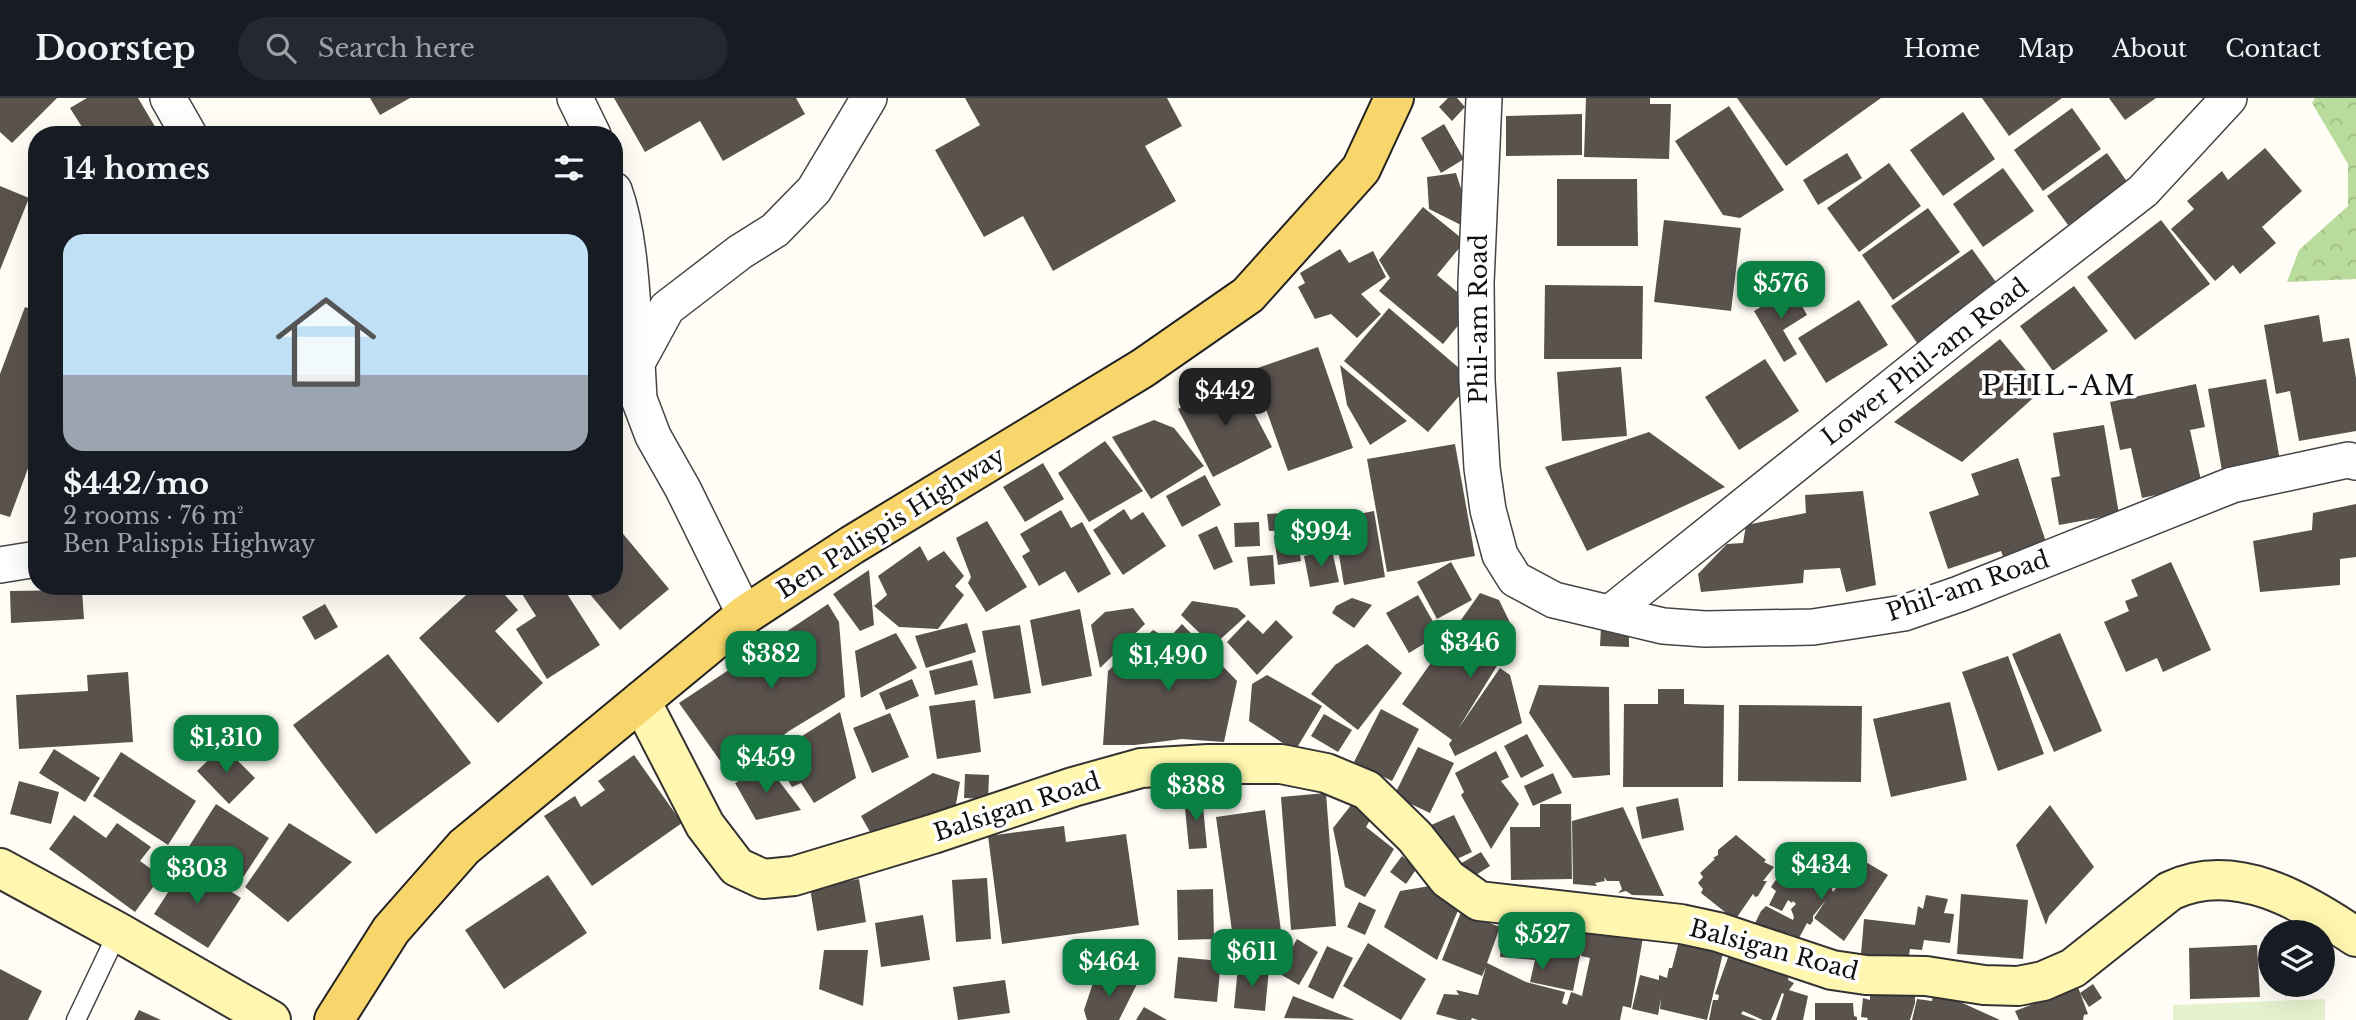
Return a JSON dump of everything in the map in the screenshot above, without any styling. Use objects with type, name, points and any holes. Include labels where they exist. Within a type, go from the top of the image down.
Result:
[{"type":"main road","name":"Ben Palispis Highway","points":[[334,1020],[391,930],[464,847],[745,615],[852,545],[1143,368],[1248,295],[1361,169],[1394,98]]},
{"type":"street","points":[[168,98],[184,126]]},
{"type":"street","points":[[575,98],[589,126]]},
{"type":"street","points":[[637,363],[667,308],[740,252],[775,230],[814,190],[869,98]]},
{"type":"street","name":"Phil-am Road","points":[[1484,98],[1476,283],[1477,380],[1482,468],[1488,510],[1500,555],[1514,579],[1554,600],[1663,626],[1748,629],[1813,626],[1904,613],[1959,594],[2232,485],[2347,460],[2356,462]]},
{"type":"street","name":"Lower Phil-am Road","points":[[1611,613],[1958,334],[2143,191],[2229,98]]},
{"type":"street","points":[[623,233],[639,399],[653,436],[683,489],[745,615]]},
{"type":"street","points":[[0,565],[28,560]]},
{"type":"street","name":"Balsigan Road","points":[[641,701],[705,825],[737,867],[763,879],[794,876],[1141,768],[1281,764],[1326,773],[1367,790],[1415,837],[1448,879],[1479,901],[1681,924],[1718,932],[1832,970],[1866,975],[1926,976],[1984,985],[2018,986],[2043,981],[2073,968],[2170,891],[2185,884],[2205,880],[2235,881],[2266,887],[2356,937]]},
{"type":"street","points":[[0,867],[271,1020]]},
{"type":"lane","points":[[76,1020],[118,932]]},
{"type":"green space","points":[[2315,98],[2356,98],[2356,279],[2287,282],[2299,250],[2348,206],[2348,164],[2312,103]]},
{"type":"green space","points":[[2325,999],[2325,1020],[2173,1020],[2173,1005]]},
{"type":"building","points":[[0,98],[57,98],[12,143],[0,132]]},
{"type":"building","points":[[87,98],[138,98],[155,126],[81,126],[70,108]]},
{"type":"building","points":[[370,98],[410,98],[380,115]]},
{"type":"building","points":[[614,98],[796,98],[805,114],[723,161],[700,121],[645,152]]},
{"type":"building","points":[[965,98],[1167,98],[1182,126],[1145,146],[1176,201],[1053,271],[1023,216],[984,237],[935,150],[980,125]]},
{"type":"building","points":[[1448,98],[1457,98],[1465,107],[1452,121],[1439,107]]},
{"type":"building","points":[[1586,98],[1650,98],[1650,104],[1671,104],[1669,159],[1584,157]]},
{"type":"building","points":[[1737,98],[1881,98],[1786,166]]},
{"type":"building","points":[[1982,98],[2062,98],[2009,136]]},
{"type":"building","points":[[2109,98],[2156,98],[2125,120]]},
{"type":"building","points":[[1729,106],[1784,190],[1740,218],[1723,215],[1675,141]]},
{"type":"building","points":[[2072,108],[2101,149],[2043,191],[2014,150]]},
{"type":"building","points":[[1963,112],[1995,159],[1943,196],[1910,150]]},
{"type":"building","points":[[1582,114],[1582,155],[1506,156],[1506,116]]},
{"type":"building","points":[[1444,124],[1464,159],[1441,173],[1421,138]]},
{"type":"building","points":[[2265,148],[2302,191],[2262,227],[2276,243],[2240,274],[2233,265],[2215,281],[2171,229],[2194,209],[2187,201],[2222,171],[2228,180]]},
{"type":"building","points":[[1847,153],[1862,178],[1818,205],[1803,180]]},
{"type":"building","points":[[2107,153],[2128,183],[2068,225],[2047,196]]},
{"type":"building","points":[[1889,163],[1921,206],[1859,252],[1827,208]]},
{"type":"building","points":[[2003,168],[2034,211],[1983,247],[1953,204]]},
{"type":"building","points":[[1456,173],[1475,232],[1429,209],[1427,177]]},
{"type":"building","points":[[1557,179],[1637,179],[1638,246],[1557,246]]},
{"type":"building","points":[[0,186],[28,198],[28,200],[0,270]]},
{"type":"building","points":[[1423,207],[1465,241],[1437,275],[1474,306],[1443,344],[1379,291],[1390,278],[1379,260]]},
{"type":"building","points":[[1928,208],[1960,252],[1893,300],[1862,255]]},
{"type":"building","points":[[1664,220],[1741,228],[1731,311],[1654,302]]},
{"type":"building","points":[[2161,220],[2210,284],[2135,340],[2087,277]]},
{"type":"building","points":[[1340,249],[1349,263],[1373,251],[1386,277],[1361,294],[1381,314],[1357,338],[1331,314],[1315,319],[1298,287],[1305,283],[1300,273]]},
{"type":"building","points":[[1972,249],[2001,289],[1920,347],[1891,306]]},
{"type":"building","points":[[1545,285],[1643,286],[1642,359],[1544,359]]},
{"type":"building","points":[[2074,286],[2108,331],[2053,371],[2020,326]]},
{"type":"building","points":[[1792,288],[1807,315],[1783,330],[1797,354],[1784,362],[1754,311]]},
{"type":"building","points":[[1859,300],[1888,345],[1826,383],[1798,338]]},
{"type":"building","points":[[25,307],[28,308],[28,468],[10,517],[0,514],[0,374]]},
{"type":"building","points":[[1389,308],[1473,380],[1428,432],[1344,361]]},
{"type":"building","points":[[2319,315],[2323,342],[2349,338],[2356,378],[2356,431],[2299,441],[2290,391],[2276,394],[2264,325]]},
{"type":"building","points":[[2000,339],[2042,390],[1962,462],[1894,422]]},
{"type":"building","points":[[1318,347],[1353,448],[1288,471],[1252,370]]},
{"type":"building","points":[[1765,359],[1799,411],[1739,450],[1705,397]]},
{"type":"building","points":[[1340,365],[1407,421],[1370,445],[1347,405]]},
{"type":"building","points":[[1621,367],[1627,436],[1562,441],[1557,372]]},
{"type":"building","points":[[1236,378],[1272,447],[1213,477],[1178,409]]},
{"type":"building","points":[[2266,379],[2280,461],[2222,471],[2208,389]]},
{"type":"building","points":[[2196,384],[2205,427],[2190,430],[2202,485],[2142,498],[2131,448],[2120,450],[2110,402]]},
{"type":"building","points":[[1154,420],[1174,428],[1204,466],[1151,499],[1112,437]]},
{"type":"building","points":[[2104,425],[2119,514],[2059,525],[2051,478],[2060,476],[2053,433]]},
{"type":"building","points":[[1649,432],[1725,487],[1587,551],[1545,467]]},
{"type":"building","points":[[1105,441],[1143,491],[1089,522],[1058,473]]},
{"type":"building","points":[[1455,444],[1475,556],[1387,572],[1367,459]]},
{"type":"building","points":[[2018,458],[2047,545],[2004,559],[2001,551],[1948,569],[1929,512],[1979,495],[1971,474]]},
{"type":"building","points":[[1043,463],[1064,499],[1025,522],[1003,487]]},
{"type":"building","points":[[1205,475],[1221,505],[1182,527],[1166,496]]},
{"type":"building","points":[[1863,491],[1876,585],[1846,592],[1840,568],[1804,570],[1803,583],[1701,592],[1698,574],[1727,544],[1743,543],[1746,525],[1806,513],[1805,495]]},
{"type":"building","points":[[2356,504],[2356,557],[2340,559],[2340,585],[2260,592],[2253,541],[2312,530],[2313,513]]},
{"type":"building","points":[[1124,509],[1131,520],[1143,512],[1166,546],[1123,575],[1093,530]]},
{"type":"building","points":[[1061,510],[1071,528],[1082,522],[1111,574],[1078,593],[1065,571],[1039,586],[1022,556],[1030,551],[1020,534]]},
{"type":"building","points":[[1374,511],[1385,577],[1344,585],[1333,519]]},
{"type":"building","points":[[1288,513],[1289,530],[1269,531],[1267,514]]},
{"type":"building","points":[[1330,513],[1334,545],[1306,549],[1302,517]]},
{"type":"building","points":[[987,521],[1027,587],[986,612],[968,583],[971,577],[956,538]]},
{"type":"building","points":[[1259,522],[1260,546],[1235,547],[1234,523]]},
{"type":"building","points":[[1217,526],[1233,562],[1214,570],[1198,535]]},
{"type":"building","points":[[1296,531],[1301,561],[1278,565],[1274,536]]},
{"type":"building","points":[[623,534],[669,589],[620,630],[591,595],[623,595]]},
{"type":"building","points":[[920,546],[928,561],[944,551],[964,576],[955,586],[964,595],[938,629],[899,627],[874,606],[887,595],[878,576]]},
{"type":"building","points":[[1332,550],[1339,582],[1310,587],[1304,556]]},
{"type":"building","points":[[1273,555],[1275,584],[1250,586],[1247,557]]},
{"type":"building","points":[[1451,562],[1472,600],[1437,619],[1417,582]]},
{"type":"building","points":[[2171,562],[2211,650],[2163,672],[2157,658],[2126,672],[2104,622],[2129,611],[2125,601],[2138,596],[2131,580]]},
{"type":"building","points":[[869,570],[874,625],[860,631],[833,594]]},
{"type":"building","points":[[10,591],[28,591],[28,595],[82,595],[84,619],[11,623]]},
{"type":"building","points":[[1480,593],[1499,600],[1516,635],[1458,729],[1500,668],[1510,675],[1522,723],[1455,756],[1449,744],[1452,740],[1402,704]]},
{"type":"building","points":[[466,595],[505,595],[518,610],[495,631],[543,683],[498,723],[419,638]]},
{"type":"building","points":[[523,595],[568,595],[600,645],[547,679],[516,629],[536,616]]},
{"type":"building","points":[[1418,595],[1440,634],[1409,653],[1386,613]]},
{"type":"building","points":[[1352,598],[1372,605],[1354,628],[1332,613],[1336,606]]},
{"type":"building","points":[[1192,601],[1237,608],[1246,616],[1213,646],[1181,615]]},
{"type":"building","points":[[325,604],[338,627],[315,640],[302,617]]},
{"type":"building","points":[[828,604],[839,622],[845,697],[789,731],[731,776],[679,703]]},
{"type":"building","points":[[1133,608],[1145,624],[1100,668],[1091,625],[1105,612]]},
{"type":"building","points":[[1080,609],[1092,676],[1042,686],[1030,620]]},
{"type":"building","points":[[1248,620],[1263,634],[1276,620],[1293,637],[1257,675],[1227,642]]},
{"type":"building","points":[[967,623],[976,652],[926,668],[915,636]]},
{"type":"building","points":[[1182,624],[1237,681],[1224,742],[1182,739],[1135,745],[1103,745],[1108,671],[1153,630],[1168,639]]},
{"type":"building","points":[[1020,625],[1031,693],[994,699],[982,631]]},
{"type":"building","points":[[1601,627],[1629,628],[1629,647],[1600,646]]},
{"type":"building","points":[[896,633],[917,668],[861,698],[855,651]]},
{"type":"building","points":[[2060,633],[2102,731],[2054,752],[2012,654]]},
{"type":"building","points":[[1367,644],[1402,673],[1358,730],[1311,694],[1335,665]]},
{"type":"building","points":[[388,654],[471,763],[376,834],[293,725]]},
{"type":"building","points":[[2008,656],[2044,754],[1998,771],[1962,672]]},
{"type":"building","points":[[972,660],[978,685],[935,695],[929,671]]},
{"type":"building","points":[[128,672],[133,742],[19,749],[16,695],[88,691],[87,675]]},
{"type":"building","points":[[1267,675],[1322,706],[1295,751],[1249,721],[1252,684]]},
{"type":"building","points":[[912,679],[919,696],[886,710],[879,693]]},
{"type":"building","points":[[1539,685],[1609,687],[1610,775],[1573,778],[1529,713]]},
{"type":"building","points":[[1658,689],[1684,689],[1684,704],[1724,705],[1723,787],[1623,787],[1624,704],[1658,704]]},
{"type":"building","points":[[975,700],[981,752],[937,759],[929,706]]},
{"type":"building","points":[[1950,702],[1967,780],[1891,797],[1873,719]]},
{"type":"building","points":[[1739,705],[1862,706],[1861,782],[1738,781]]},
{"type":"building","points":[[1381,709],[1419,729],[1392,781],[1354,762]]},
{"type":"building","points":[[840,712],[856,778],[814,803],[801,783],[792,787],[772,755]]},
{"type":"building","points":[[890,713],[909,757],[872,773],[853,728]]},
{"type":"building","points":[[1324,714],[1352,730],[1338,752],[1311,736]]},
{"type":"building","points":[[1527,734],[1544,766],[1521,778],[1504,746]]},
{"type":"building","points":[[223,746],[255,778],[229,804],[197,771]]},
{"type":"building","points":[[1418,747],[1454,763],[1430,813],[1394,796]]},
{"type":"building","points":[[54,749],[100,778],[85,802],[39,773]]},
{"type":"building","points":[[1496,751],[1509,777],[1501,781],[1519,804],[1491,849],[1461,795],[1464,792],[1455,773]]},
{"type":"building","points":[[121,752],[196,801],[168,845],[93,796]]},
{"type":"building","points":[[634,755],[682,823],[592,886],[544,816],[575,796],[581,807],[605,790],[598,781]]},
{"type":"building","points":[[767,765],[801,810],[756,820],[735,783]]},
{"type":"building","points":[[933,773],[960,782],[955,809],[874,839],[861,816]]},
{"type":"building","points":[[1553,773],[1562,793],[1533,806],[1524,786]]},
{"type":"building","points":[[965,774],[989,775],[988,799],[964,798]]},
{"type":"building","points":[[19,781],[59,792],[51,824],[10,814]]},
{"type":"building","points":[[1326,793],[1336,926],[1291,930],[1281,797]]},
{"type":"building","points":[[1202,796],[1207,848],[1189,849],[1184,798]]},
{"type":"building","points":[[1678,798],[1684,830],[1642,839],[1636,807]]},
{"type":"building","points":[[1356,799],[1373,815],[1366,827],[1394,849],[1365,897],[1345,887],[1333,828]]},
{"type":"building","points":[[216,804],[269,838],[240,882],[188,848]]},
{"type":"building","points":[[1540,804],[1571,804],[1572,879],[1511,880],[1510,827],[1540,827]]},
{"type":"building","points":[[2050,805],[2094,867],[2049,916],[2046,925],[2016,845]]},
{"type":"building","points":[[1623,807],[1664,896],[1632,895],[1626,891],[1618,893],[1622,889],[1619,881],[1607,881],[1604,877],[1605,881],[1595,883],[1597,886],[1573,884],[1572,821]]},
{"type":"building","points":[[1265,810],[1281,931],[1233,938],[1216,817]]},
{"type":"building","points":[[74,815],[106,838],[117,823],[151,847],[140,861],[161,876],[135,912],[49,849]]},
{"type":"building","points":[[1454,815],[1472,852],[1446,864],[1429,826]]},
{"type":"building","points":[[289,823],[352,862],[288,922],[245,887]]},
{"type":"building","points":[[1064,826],[1066,842],[1126,834],[1139,925],[1002,944],[988,836]]},
{"type":"building","points":[[1736,835],[1766,860],[1764,862],[1774,867],[1763,881],[1767,881],[1758,896],[1753,894],[1735,920],[1701,893],[1703,889],[1698,883],[1703,877],[1700,873],[1715,859],[1713,858],[1718,855],[1718,850]]},
{"type":"building","points":[[1481,852],[1490,866],[1468,880],[1458,865]]},
{"type":"building","points":[[1402,856],[1417,868],[1406,884],[1390,872]]},
{"type":"building","points":[[1864,861],[1888,875],[1844,941],[1814,918],[1826,900],[1813,916],[1810,925],[1807,923],[1799,938],[1788,933],[1786,938],[1754,925],[1766,906],[1793,920],[1791,909],[1796,904],[1793,901],[1792,903],[1788,900],[1782,911],[1769,905],[1776,891],[1771,887],[1784,868],[1806,884],[1817,870],[1829,882],[1833,892]]},
{"type":"building","points":[[187,863],[241,898],[208,948],[154,914]]},
{"type":"building","points":[[548,875],[587,933],[504,989],[465,930]]},
{"type":"building","points":[[987,878],[991,939],[956,942],[952,880]]},
{"type":"building","points":[[859,879],[866,922],[817,931],[810,888]]},
{"type":"building","points":[[1430,886],[1459,908],[1437,960],[1384,927],[1400,891]]},
{"type":"building","points":[[1213,889],[1214,939],[1178,940],[1177,890]]},
{"type":"building","points":[[1961,894],[2028,900],[2023,959],[1957,954]]},
{"type":"building","points":[[1926,895],[1948,899],[1944,913],[1954,914],[1950,943],[1924,940],[1922,950],[1910,949],[1908,961],[1863,958],[1861,954],[1864,919],[1915,925],[1918,906],[1923,909]]},
{"type":"building","points":[[1359,902],[1376,910],[1365,935],[1347,927]]},
{"type":"building","points":[[1461,912],[1500,927],[1487,963],[1526,982],[1565,992],[1562,1003],[1567,1005],[1571,992],[1582,996],[1590,958],[1581,956],[1584,936],[1573,991],[1530,982],[1535,960],[1500,957],[1503,920],[1643,937],[1631,1008],[1623,1006],[1620,1020],[1458,1020],[1436,1014],[1444,994],[1459,995],[1456,990],[1478,995],[1486,967],[1482,976],[1442,960]]},
{"type":"building","points":[[923,915],[930,960],[881,967],[875,923]]},
{"type":"building","points":[[1297,939],[1318,952],[1299,985],[1278,973]]},
{"type":"building","points":[[1679,941],[1723,953],[1707,1020],[1660,1009],[1661,998],[1658,1015],[1632,1009],[1640,975],[1659,980],[1659,975],[1667,978]]},
{"type":"building","points":[[1368,943],[1426,979],[1401,1020],[1343,986]]},
{"type":"building","points":[[2257,945],[2260,997],[2190,999],[2189,948]]},
{"type":"building","points":[[1327,946],[1353,958],[1333,999],[1308,987]]},
{"type":"building","points":[[824,950],[868,950],[863,1006],[819,989]]},
{"type":"building","points":[[1730,952],[1789,976],[1788,980],[1794,983],[1789,990],[1808,996],[1803,1020],[1776,1020],[1784,994],[1782,993],[1771,1020],[1763,1020],[1743,1011],[1741,1014],[1757,1020],[1709,1020],[1713,1000],[1718,1000],[1719,995],[1715,994]]},
{"type":"building","points":[[1178,957],[1221,961],[1217,1002],[1174,998]]},
{"type":"building","points":[[1238,967],[1269,969],[1265,1011],[1234,1008]]},
{"type":"building","points":[[0,969],[42,991],[28,1020],[0,1020]]},
{"type":"building","points":[[1140,978],[1119,1020],[1087,1020],[1084,1010],[1093,983]]},
{"type":"building","points":[[1005,980],[1010,1013],[958,1020],[953,987]]},
{"type":"building","points":[[2093,984],[2102,998],[2089,1007],[2080,993]]},
{"type":"building","points":[[2078,987],[2088,1014],[2084,1015],[2083,1020],[2019,1020],[2015,1011]]},
{"type":"building","points":[[1915,992],[1910,1020],[1867,1020],[1868,1018],[1861,1017],[1863,998],[1870,1000],[1870,994]]},
{"type":"building","points":[[1933,994],[1958,1001],[2000,1020],[1912,1020],[1917,999],[1932,1001]]},
{"type":"building","points":[[1293,996],[1355,1020],[1284,1018]]},
{"type":"building","points":[[1815,1003],[1853,1003],[1857,1020],[1815,1020]]},
{"type":"building","points":[[1144,1007],[1167,1020],[1136,1020]]},
{"type":"building","points":[[139,1010],[161,1020],[134,1020]]},
{"type":"district","name":"PHIL-AM","points":[[2059,385]]}]
